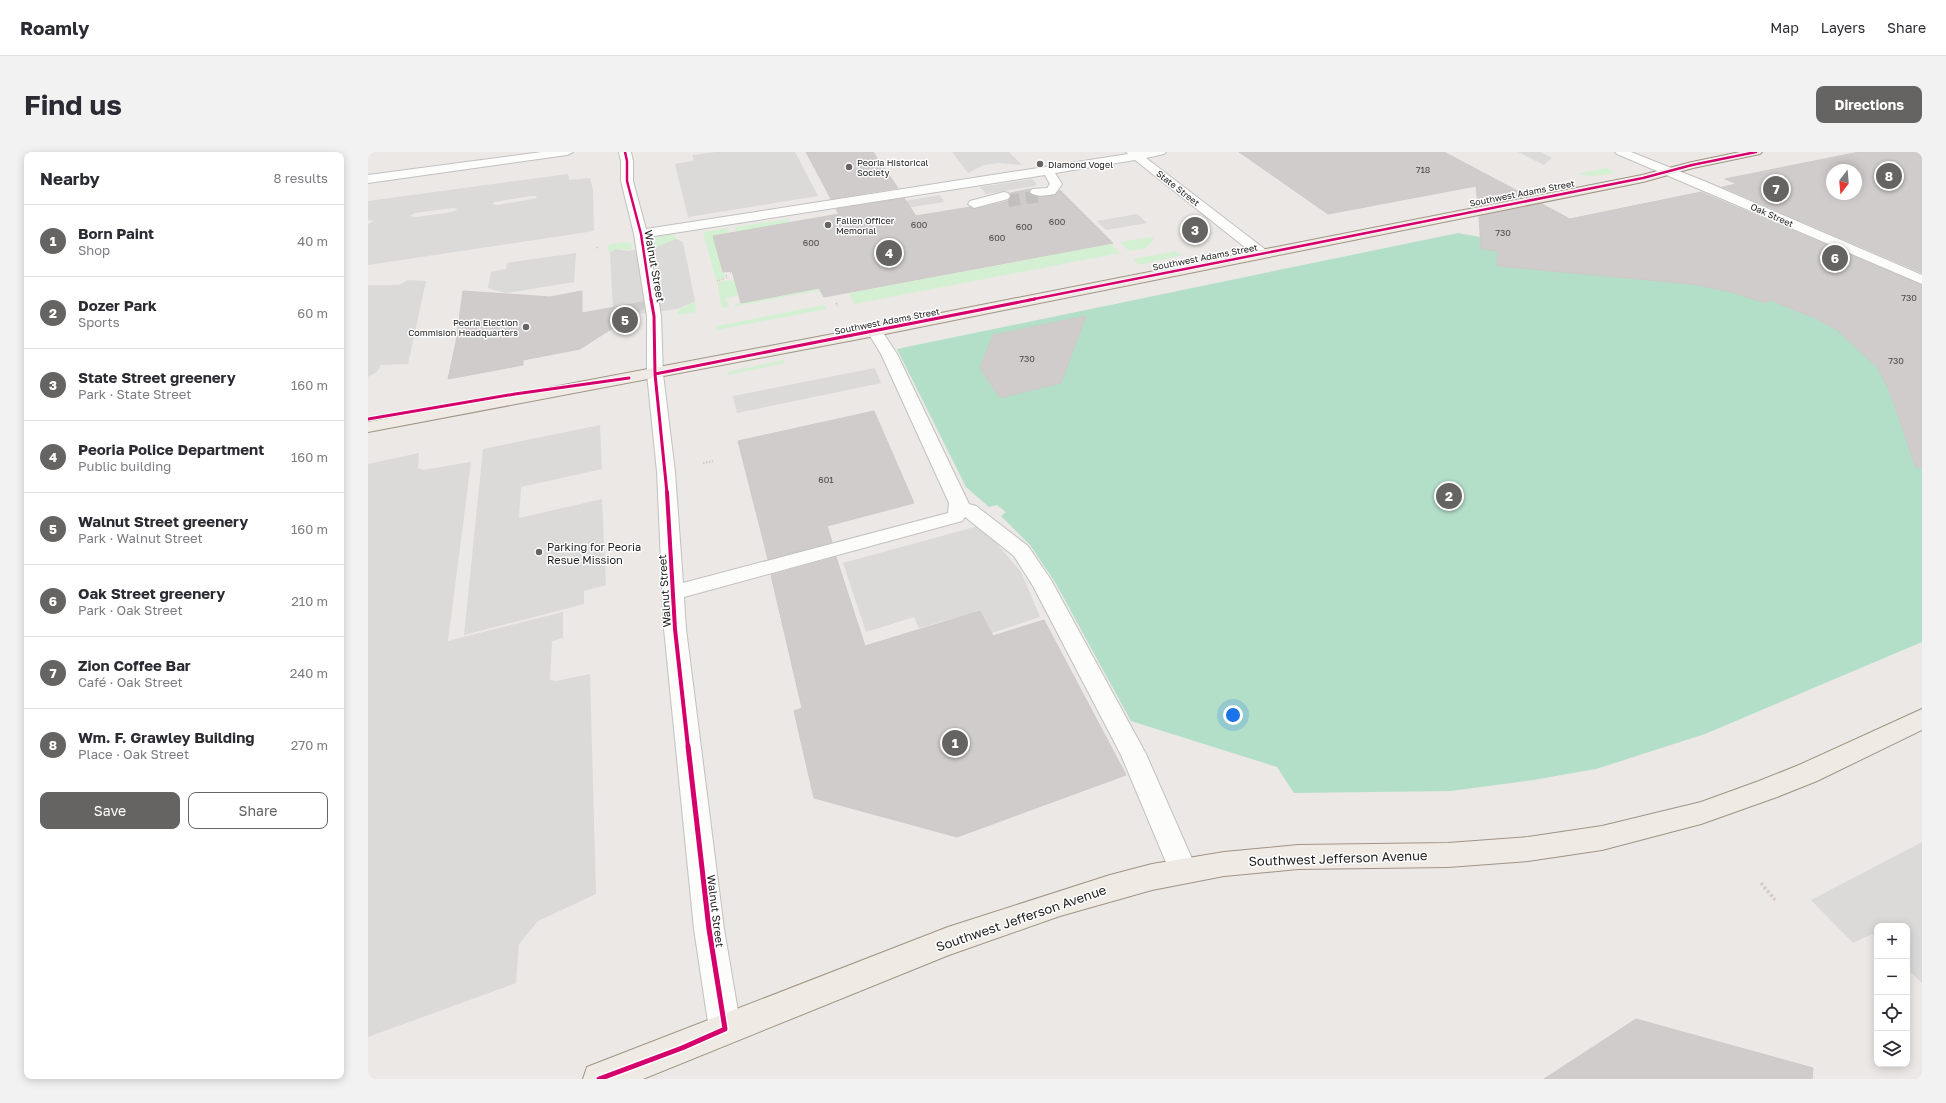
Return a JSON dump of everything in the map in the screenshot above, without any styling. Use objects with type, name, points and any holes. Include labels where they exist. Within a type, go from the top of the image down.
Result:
[{"type":"main road","name":"Southwest Adams Street","points":[[368,427],[655,374],[875,331],[1643,178],[1666,171],[1756,152]]},
{"type":"main road","points":[[368,419],[515,394],[630,378]]},
{"type":"main road","name":"Southwest Jefferson Avenue","points":[[599,1079],[682,1048],[1000,923],[1110,888],[1183,870],[1224,864],[1298,858],[1448,855],[1528,849],[1602,838],[1701,813],[1768,789],[1808,773],[1922,719]]},
{"type":"street","points":[[368,179],[567,152]]},
{"type":"street","name":"Walnut Street","points":[[625,152],[628,161],[627,181],[641,234],[654,316],[655,374],[666,472],[672,593],[709,929],[725,1030]]},
{"type":"street","points":[[641,234],[785,211],[867,201],[1048,171],[1134,154],[1160,152]]},
{"type":"street","name":"Oak Street","points":[[1621,152],[1700,184],[1922,280]]},
{"type":"street","name":"State Street","points":[[1134,154],[1261,253]]},
{"type":"street","points":[[1038,194],[1051,191],[1056,184],[1048,171]]},
{"type":"street","points":[[974,204],[1006,199]]},
{"type":"street","points":[[1897,269],[1918,264]]},
{"type":"street","points":[[672,593],[955,517],[959,510],[959,503],[889,354],[875,331]]},
{"type":"street","points":[[959,510],[969,510],[1021,551],[1043,585],[1133,754],[1183,870]]},
{"type":"path","points":[[730,273],[737,272]]},
{"type":"path","points":[[717,281],[724,279]]},
{"type":"path","points":[[703,463],[714,461]]},
{"type":"path","points":[[1761,883],[1775,900]]},
{"type":"green space","points":[[1606,168],[1616,173],[1591,176],[1577,174]]},
{"type":"green space","points":[[1647,203],[1700,228],[1922,303],[1922,642],[1705,734],[1596,769],[1533,780],[1451,791],[1294,793],[1277,767],[1131,721],[1055,582],[1030,545],[1001,516],[1006,512],[997,505],[989,507],[966,487],[897,349],[1458,233],[1480,237],[1480,230],[1517,233],[1516,230]]},
{"type":"green space","points":[[788,219],[789,223],[736,232],[735,227]]},
{"type":"green space","points":[[1205,224],[1208,236],[1193,239],[1181,229]]},
{"type":"green space","points":[[728,228],[729,233],[713,236],[725,278],[716,280],[703,232]]},
{"type":"green space","points":[[675,234],[676,239],[661,246],[654,246],[654,241],[660,236]]},
{"type":"green space","points":[[1151,237],[1154,239],[1146,248],[1129,251],[1120,242]]},
{"type":"green space","points":[[624,242],[632,243],[631,250],[615,249],[610,253],[607,245]]},
{"type":"green space","points":[[1111,244],[1120,253],[854,304],[849,293]]},
{"type":"green space","points":[[1176,251],[1179,254],[1186,254],[1140,265],[1133,259]]},
{"type":"green space","points":[[734,280],[739,295],[726,298],[729,307],[722,308],[717,282]]},
{"type":"green space","points":[[820,288],[820,290],[736,306],[735,304]]},
{"type":"green space","points":[[695,301],[696,312],[677,315],[677,311]]},
{"type":"green space","points":[[824,305],[826,309],[717,330],[716,326]]},
{"type":"green space","points":[[784,360],[785,363],[728,375],[727,372]]},
{"type":"shaded area","points":[[716,152],[795,152],[818,196],[688,217],[675,164],[694,160],[692,155]]},
{"type":"shaded area","points":[[952,152],[1009,152],[1022,165],[999,163],[984,165],[968,173]]},
{"type":"shaded area","points":[[1518,152],[1541,152],[1552,158],[1544,165]]},
{"type":"shaded area","points":[[568,174],[569,180],[590,178],[593,190],[594,231],[368,265],[368,224],[374,221],[368,220],[368,201]],"holes":[[[536,196],[537,198],[498,205],[492,204],[494,202]],[[453,208],[458,209],[452,212],[416,217],[410,216],[415,213]]]},
{"type":"shaded area","points":[[1032,179],[1037,184],[1034,186],[986,194],[980,187]]},
{"type":"shaded area","points":[[940,195],[944,202],[874,213],[869,207]]},
{"type":"shaded area","points":[[1137,214],[1147,223],[1106,230],[1097,221]]},
{"type":"shaded area","points":[[676,239],[683,242],[695,301],[678,309],[639,314],[613,312],[610,253],[615,249],[628,251],[659,246]]},
{"type":"shaded area","points":[[576,253],[574,282],[506,293],[488,288],[491,272],[506,269],[507,263]]},
{"type":"shaded area","points":[[408,280],[426,281],[408,364],[381,365],[377,372],[368,377],[368,285],[399,285]]},
{"type":"shaded area","points":[[875,368],[881,383],[737,413],[733,396]]},
{"type":"shaded area","name":"Parking for Peoria Resue Mission","points":[[600,425],[602,469],[521,487],[519,518],[602,499],[606,585],[584,591],[584,604],[464,635],[483,449]]},
{"type":"shaded area","points":[[419,453],[418,468],[423,470],[471,462],[448,641],[563,612],[563,638],[552,641],[550,680],[556,681],[590,674],[596,894],[538,921],[519,944],[516,983],[368,1037],[368,464]]},
{"type":"shaded area","points":[[978,526],[992,538],[1021,572],[1040,617],[992,633],[980,611],[919,628],[914,617],[866,632],[843,563]]},
{"type":"shaded area","points":[[1922,842],[1922,983],[1910,972],[1910,923],[1874,923],[1874,936],[1872,934],[1853,943],[1811,900]]},
{"type":"building","name":"Peoria Historical Society","points":[[806,152],[873,152],[898,188],[831,199]]},
{"type":"building","points":[[1239,152],[1444,152],[1527,196],[1478,206],[1476,186],[1328,214]]},
{"type":"building","points":[[1859,152],[1922,152],[1922,273],[1722,187],[1737,184],[1725,179]]},
{"type":"building","points":[[1030,189],[1029,192],[1031,195],[1042,197],[1055,195],[1060,190],[1113,243],[824,297],[819,288],[741,303],[732,271],[723,272],[713,236],[839,214],[836,209],[904,198],[916,216],[970,207],[974,209],[1009,201],[1011,197],[1010,193]]},
{"type":"building","points":[[1701,192],[1922,285],[1922,467],[1916,468],[1888,387],[1876,366],[1837,330],[1817,319],[1770,300],[1766,303],[1727,291],[1691,284],[1497,266],[1498,251],[1481,249],[1479,216],[1542,204],[1570,219]]},
{"type":"building","name":"Peoria Election Commision Headquarters","points":[[463,291],[550,297],[582,291],[582,313],[643,302],[644,308],[580,349],[523,360],[523,365],[448,379],[456,342]]},
{"type":"building","points":[[1086,316],[1061,383],[1000,398],[980,368],[993,335]]},
{"type":"building","points":[[874,411],[914,503],[827,526],[832,542],[768,559],[738,441]]},
{"type":"building","points":[[836,557],[865,646],[980,611],[993,636],[1044,620],[1126,775],[957,837],[814,798],[794,711],[802,708],[771,575]]},
{"type":"building","points":[[1636,1019],[1813,1068],[1812,1079],[1544,1079]]},
{"type":"tunnel","points":[[1008,201],[1040,196]]},
{"type":"cycle path","points":[[599,1079],[682,1048],[725,1029],[709,929],[675,629],[666,472],[655,374],[654,316],[641,234],[627,181],[627,161],[625,152]]},
{"type":"cycle path","points":[[655,374],[1643,178],[1692,165],[1756,152]]},
{"type":"cycle path","points":[[368,419],[515,394],[629,378]]},
{"type":"place","name":"Diamond Vogel","points":[[1040,164]]},
{"type":"place","name":"Peoria Historical Society","points":[[849,167]]},
{"type":"place","name":"Wm. F. Grawley Building","points":[[1889,176]]},
{"type":"place","name":"Zion Coffee Bar","points":[[1776,189]]},
{"type":"place","name":"Fallen Officer Memorial","points":[[828,225]]},
{"type":"place","name":"State Street greenery","points":[[1195,230]]},
{"type":"place","name":"Peoria Police Department","points":[[889,253]]},
{"type":"place","name":"Oak Street greenery","points":[[1835,258]]},
{"type":"place","name":"Walnut Street greenery","points":[[625,320]]},
{"type":"place","name":"Peoria Election Commision Headquarters","points":[[526,327]]},
{"type":"place","name":"Dozer Park","points":[[1449,496]]},
{"type":"place","name":"Parking for Peoria Resue Mission","points":[[539,552]]},
{"type":"place","name":"Born Paint","points":[[955,743]]}]
